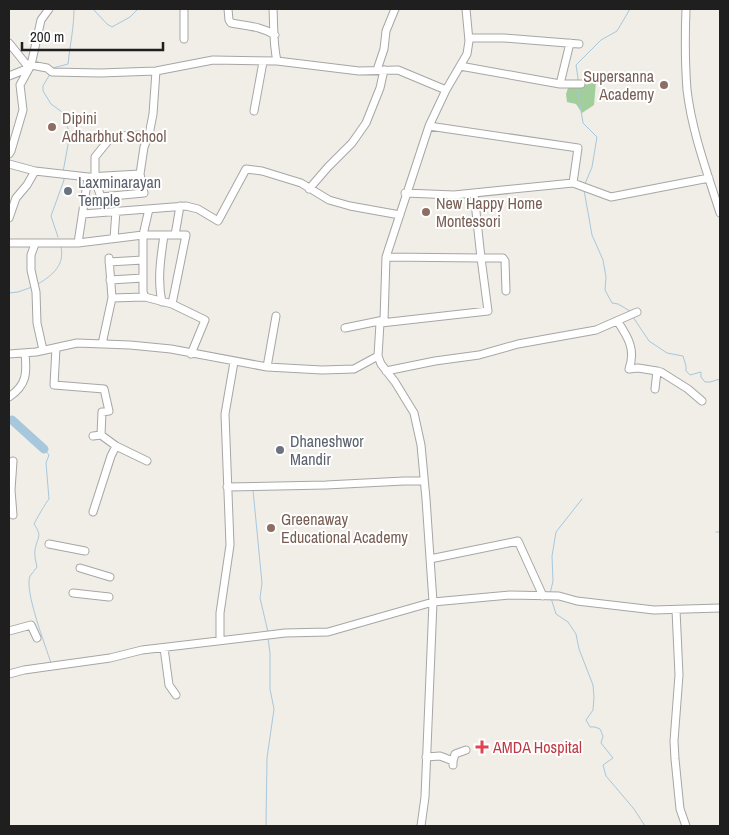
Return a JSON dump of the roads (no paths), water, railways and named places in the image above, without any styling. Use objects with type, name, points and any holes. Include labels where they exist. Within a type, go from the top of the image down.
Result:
[{"type":"street","points":[[9,154],[23,110],[20,85],[30,66],[42,20],[49,9]]},
{"type":"street","points":[[184,9],[184,39]]},
{"type":"street","points":[[228,9],[231,23],[250,25],[275,34]]},
{"type":"street","points":[[273,9],[274,49],[277,61]]},
{"type":"street","points":[[309,189],[352,143],[366,123],[380,88],[386,31],[395,9]]},
{"type":"street","points":[[421,826],[426,757],[432,602],[421,445],[414,413],[378,356],[386,257],[428,126],[467,54],[469,38],[466,9]]},
{"type":"street","points":[[686,9],[687,89],[701,158],[720,212]]},
{"type":"street","points":[[469,38],[504,38],[580,44]]},
{"type":"street","points":[[9,43],[26,64],[58,72],[100,73],[156,70],[213,60],[277,61],[359,71],[398,70],[446,90]]},
{"type":"street","points":[[560,84],[570,43]]},
{"type":"street","points":[[254,111],[263,62]]},
{"type":"street","points":[[9,76],[30,66]]},
{"type":"street","points":[[460,66],[560,84],[581,84]]},
{"type":"street","points":[[149,135],[112,136],[95,157],[95,177],[102,197],[144,193],[140,174],[144,147],[149,135],[153,114],[156,70]]},
{"type":"street","points":[[428,126],[578,148],[573,183]]},
{"type":"street","points":[[9,164],[35,171],[95,177],[140,174]]},
{"type":"street","points":[[83,214],[186,206],[198,209],[218,220],[246,169],[301,183],[329,200],[350,206],[400,215]]},
{"type":"street","points":[[9,218],[16,198],[27,185],[35,171]]},
{"type":"street","points":[[78,243],[83,214],[95,177]]},
{"type":"street","points":[[405,193],[454,195],[573,183],[611,197],[709,178]]},
{"type":"street","points":[[345,328],[382,322],[487,312],[474,193]]},
{"type":"street","points":[[175,235],[180,206]]},
{"type":"street","points":[[145,298],[143,235],[149,209]]},
{"type":"street","points":[[114,238],[116,211]]},
{"type":"street","points":[[162,302],[160,277],[164,234]]},
{"type":"street","points":[[9,243],[78,243],[143,235],[186,235],[172,304]]},
{"type":"street","points":[[35,244],[31,255],[31,270],[35,288],[37,323],[43,350]]},
{"type":"street","points":[[386,257],[503,258],[505,261],[506,291]]},
{"type":"street","points":[[102,344],[112,298],[109,260],[143,260]]},
{"type":"street","points":[[110,280],[143,278]]},
{"type":"street","points":[[112,298],[145,298],[172,304],[204,320],[191,354]]},
{"type":"street","points":[[386,371],[435,361],[479,355],[518,344],[596,330],[618,322],[637,312]]},
{"type":"street","points":[[267,367],[276,316]]},
{"type":"street","points":[[618,322],[630,344],[633,355],[628,369],[638,368],[657,371],[688,388],[702,400]]},
{"type":"street","points":[[9,354],[56,348],[77,343],[102,344],[150,347],[234,362],[300,370],[354,369],[378,356]]},
{"type":"street","points":[[56,348],[54,385],[104,390],[109,410],[102,412],[97,435],[147,461]]},
{"type":"street","points":[[9,397],[18,390],[27,372],[25,353]]},
{"type":"street","points":[[220,640],[220,613],[230,545],[224,414],[234,362]]},
{"type":"street","points":[[655,388],[657,371]]},
{"type":"street","points":[[93,512],[116,446]]},
{"type":"street","points":[[13,461],[11,490],[13,515]]},
{"type":"street","points":[[227,487],[424,481]]},
{"type":"street","points":[[430,559],[518,542],[543,596]]},
{"type":"street","points":[[49,544],[85,551]]},
{"type":"street","points":[[80,568],[110,577]]},
{"type":"street","points":[[73,593],[109,597]]},
{"type":"street","points":[[9,674],[24,670],[110,658],[142,650],[286,633],[328,632],[432,602],[510,595],[559,596],[577,601],[654,610],[720,608]]},
{"type":"street","points":[[676,610],[679,675],[674,741],[680,809],[686,826]]},
{"type":"street","points":[[9,631],[31,625],[38,638]]},
{"type":"street","points":[[164,648],[169,685],[176,695]]},
{"type":"street","points":[[426,757],[440,756],[453,763],[455,754],[466,750]]},
{"type":"waterway","points":[[53,68],[68,64],[74,9]]},
{"type":"waterway","points":[[93,9],[112,27],[130,17],[138,9]]},
{"type":"waterway","points":[[577,82],[576,65],[601,40],[617,31],[630,9]]},
{"type":"waterway","points":[[50,74],[43,86],[43,91],[51,104],[62,112],[70,134],[63,172]]},
{"type":"waterway","points":[[577,86],[583,123],[597,137],[592,167],[585,184]]},
{"type":"waterway","points":[[58,237],[51,216],[64,180],[63,176]]},
{"type":"waterway","points":[[584,190],[592,235],[603,260],[606,277],[605,290],[612,303],[618,304],[630,311]]},
{"type":"waterway","points":[[38,284],[57,269],[61,259],[61,247]]},
{"type":"waterway","points":[[9,293],[32,287]]},
{"type":"waterway","points":[[633,317],[649,341],[667,353],[683,356],[686,371],[690,375],[701,372],[701,377],[705,382],[720,379]]},
{"type":"waterway","points":[[12,420],[44,449]]},
{"type":"waterway","points":[[44,449],[49,455],[46,463],[49,499],[34,524],[39,535],[35,552],[37,567],[30,576],[29,583],[33,606],[51,663]]},
{"type":"waterway","points":[[253,490],[262,583],[260,598],[268,632]]},
{"type":"waterway","points":[[550,594],[553,581],[552,556],[556,532],[582,499]]},
{"type":"waterway","points":[[551,598],[556,614],[568,622],[576,634],[579,649],[593,685],[593,710],[586,720],[590,727],[600,729],[603,736],[601,743],[613,758],[603,765],[606,776],[634,809],[645,826]]},
{"type":"waterway","points":[[266,826],[267,758],[274,709],[270,689],[268,638]]},
{"type":"place","name":"Supersanna Academy","points":[[664,85]]},
{"type":"place","name":"Dipini Adharbhut School","points":[[52,127]]},
{"type":"place","name":"Laxminarayan Temple","points":[[68,191]]},
{"type":"place","name":"New Happy Home Montessori","points":[[426,212]]},
{"type":"place","name":"Dhaneshwor Mandir","points":[[280,450]]},
{"type":"place","name":"Greenaway Educational Academy","points":[[271,528]]},
{"type":"place","name":"AMDA Hospital","points":[[482,747]]}]
